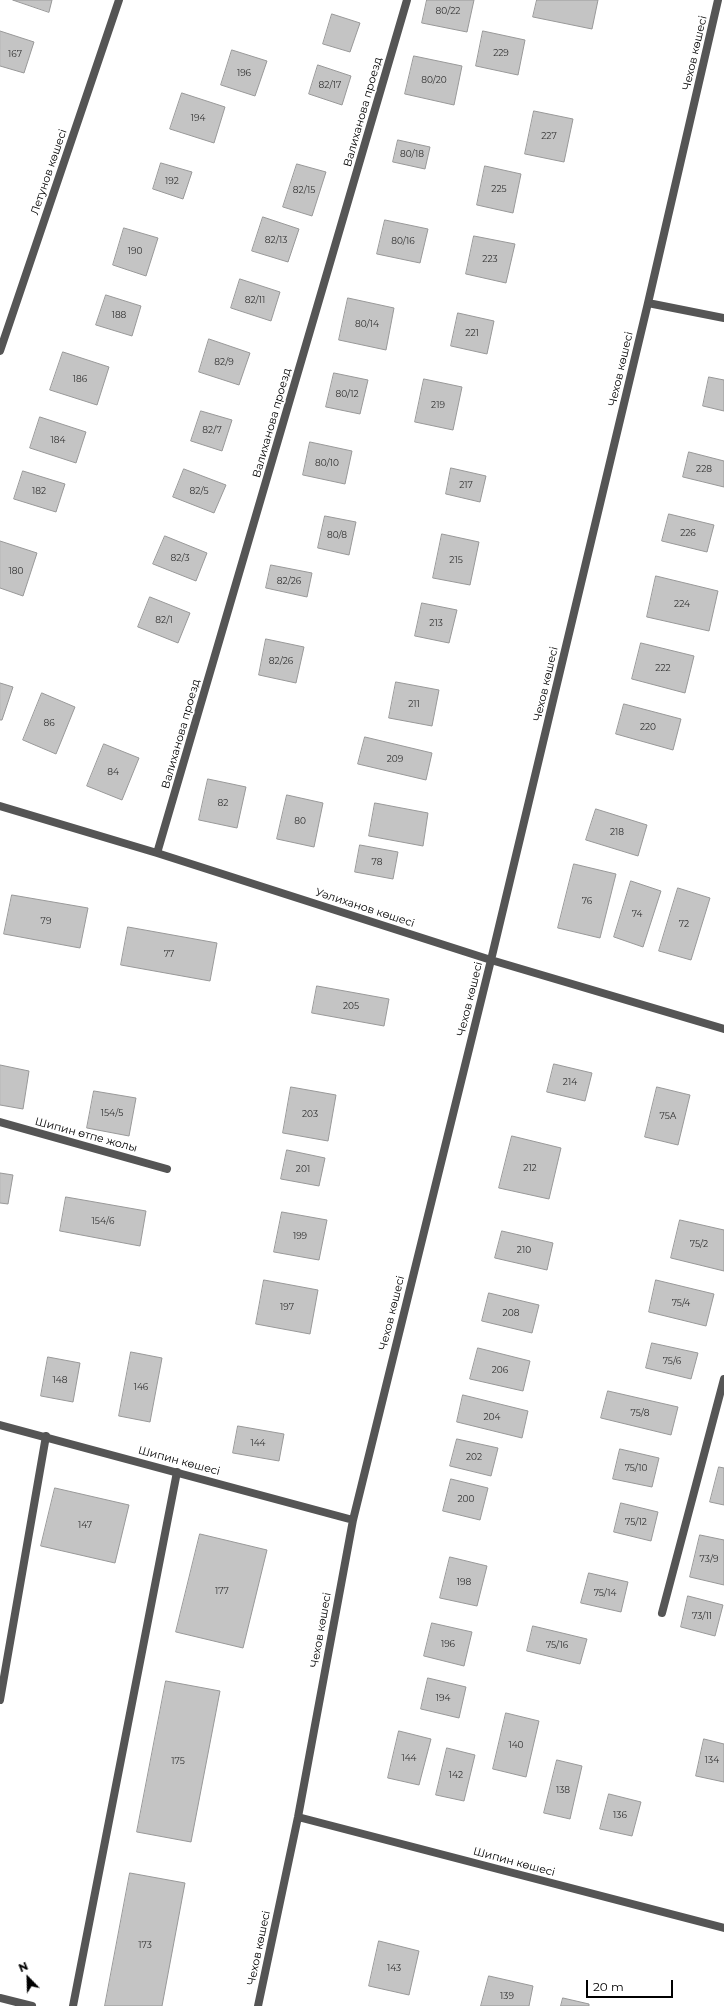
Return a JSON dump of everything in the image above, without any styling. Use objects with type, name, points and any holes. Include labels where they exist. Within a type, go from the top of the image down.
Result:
[{"type":"street","name":"Летунов көшесі","points":[[0,351],[118,0]]},
{"type":"street","name":"Валиханова проезд","points":[[157,853],[407,0]]},
{"type":"street","name":"Чехов көшесі","points":[[258,2006],[298,1817],[353,1520],[491,960],[648,303],[718,0]]},
{"type":"street","points":[[648,303],[724,318]]},
{"type":"street","name":"Уәлиханов көшесі","points":[[0,806],[157,853],[491,960],[724,1029]]},
{"type":"street","name":"Шипин өтпе жолы","points":[[0,1122],[167,1169]]},
{"type":"street","points":[[662,1613],[724,1379]]},
{"type":"street","name":"Шипин көшесі","points":[[0,1425],[46,1436],[353,1520]]},
{"type":"street","points":[[0,1700],[46,1436]]},
{"type":"street","points":[[73,2006],[177,1472]]},
{"type":"street","name":"Шипин көшесі","points":[[298,1817],[724,1928]]},
{"type":"street","points":[[0,1998],[32,2006]]},
{"type":"building","points":[[13,0],[52,0],[49,12]]},
{"type":"building","points":[[427,0],[474,0],[467,32],[422,23]]},
{"type":"building","points":[[537,0],[598,0],[592,29],[533,17]]},
{"type":"building","points":[[332,14],[360,23],[350,52],[323,44]]},
{"type":"building","points":[[0,31],[34,42],[24,73],[0,66]]},
{"type":"building","points":[[483,31],[525,40],[518,75],[476,66]]},
{"type":"building","points":[[232,50],[267,61],[255,96],[221,85]]},
{"type":"building","points":[[414,56],[462,66],[454,105],[405,94]]},
{"type":"building","points":[[318,65],[351,76],[342,105],[309,94]]},
{"type":"building","points":[[182,93],[225,107],[214,143],[170,129]]},
{"type":"building","points":[[534,111],[573,119],[564,162],[525,154]]},
{"type":"building","points":[[398,140],[430,147],[425,169],[393,162]]},
{"type":"building","points":[[161,163],[192,172],[183,199],[153,189]]},
{"type":"building","points":[[297,164],[326,172],[312,216],[283,207]]},
{"type":"building","points":[[485,166],[521,174],[513,213],[477,205]]},
{"type":"building","points":[[263,217],[299,229],[288,262],[252,251]]},
{"type":"building","points":[[385,220],[428,229],[420,263],[377,254]]},
{"type":"building","points":[[124,228],[158,238],[146,276],[113,265]]},
{"type":"building","points":[[474,236],[515,244],[506,283],[466,274]]},
{"type":"building","points":[[240,279],[280,292],[271,321],[231,308]]},
{"type":"building","points":[[106,295],[141,306],[132,336],[96,325]]},
{"type":"building","points":[[348,298],[394,308],[386,350],[339,340]]},
{"type":"building","points":[[458,313],[494,321],[487,354],[451,346]]},
{"type":"building","points":[[209,339],[250,353],[239,385],[199,372]]},
{"type":"building","points":[[63,352],[109,367],[97,405],[50,390]]},
{"type":"building","points":[[334,373],[368,380],[360,414],[326,407]]},
{"type":"building","points":[[709,377],[724,380],[724,411],[703,406]]},
{"type":"building","points":[[424,379],[462,387],[453,430],[415,422]]},
{"type":"building","points":[[201,411],[232,420],[222,451],[191,441]]},
{"type":"building","points":[[40,417],[86,432],[76,463],[30,448]]},
{"type":"building","points":[[310,442],[352,451],[345,484],[303,475]]},
{"type":"building","points":[[689,452],[724,461],[724,487],[683,477]]},
{"type":"building","points":[[451,468],[486,476],[480,502],[446,494]]},
{"type":"building","points":[[184,469],[226,485],[214,513],[173,497]]},
{"type":"building","points":[[23,471],[65,484],[56,512],[14,499]]},
{"type":"building","points":[[669,514],[714,525],[707,552],[662,541]]},
{"type":"building","points":[[325,516],[356,522],[349,555],[318,548]]},
{"type":"building","points":[[442,534],[479,542],[470,585],[433,578]]},
{"type":"building","points":[[165,536],[207,553],[196,581],[153,564]]},
{"type":"building","points":[[0,541],[37,553],[23,596],[0,588]]},
{"type":"building","points":[[271,565],[312,573],[307,597],[266,588]]},
{"type":"building","points":[[656,576],[718,591],[709,631],[647,617]]},
{"type":"building","points":[[150,597],[190,613],[178,643],[138,627]]},
{"type":"building","points":[[422,603],[457,610],[449,643],[415,636]]},
{"type":"building","points":[[266,639],[304,647],[296,683],[259,675]]},
{"type":"building","points":[[641,643],[694,656],[685,693],[632,679]]},
{"type":"building","points":[[396,682],[439,690],[432,726],[389,718]]},
{"type":"building","points":[[0,683],[13,687],[2,720],[0,720]]},
{"type":"building","points":[[42,693],[75,707],[56,754],[23,740]]},
{"type":"building","points":[[624,704],[681,719],[673,750],[616,734]]},
{"type":"building","points":[[365,737],[432,753],[426,780],[358,764]]},
{"type":"building","points":[[104,744],[139,758],[122,800],[87,786]]},
{"type":"building","points":[[208,779],[246,787],[237,828],[199,820]]},
{"type":"building","points":[[287,795],[323,803],[314,847],[277,839]]},
{"type":"building","points":[[375,803],[428,813],[423,846],[369,836]]},
{"type":"building","points":[[596,809],[647,825],[638,856],[586,840]]},
{"type":"building","points":[[360,845],[398,852],[393,879],[355,872]]},
{"type":"building","points":[[574,864],[616,874],[600,938],[558,928]]},
{"type":"building","points":[[631,881],[661,891],[643,947],[614,937]]},
{"type":"building","points":[[678,888],[710,898],[691,960],[659,951]]},
{"type":"building","points":[[12,895],[88,908],[80,948],[4,934]]},
{"type":"building","points":[[128,927],[217,943],[210,981],[121,965]]},
{"type":"building","points":[[317,986],[389,999],[384,1026],[312,1013]]},
{"type":"building","points":[[554,1064],[592,1073],[585,1101],[547,1092]]},
{"type":"building","points":[[0,1065],[29,1071],[23,1109],[0,1105]]},
{"type":"building","points":[[291,1087],[336,1095],[328,1141],[283,1133]]},
{"type":"building","points":[[657,1087],[690,1095],[678,1145],[645,1137]]},
{"type":"building","points":[[94,1091],[136,1098],[129,1136],[87,1128]]},
{"type":"building","points":[[512,1136],[561,1148],[549,1199],[499,1188]]},
{"type":"building","points":[[287,1150],[325,1158],[319,1186],[281,1179]]},
{"type":"building","points":[[0,1173],[13,1175],[8,1204],[0,1203]]},
{"type":"building","points":[[66,1197],[146,1211],[140,1246],[60,1231]]},
{"type":"building","points":[[282,1212],[327,1220],[319,1260],[274,1252]]},
{"type":"building","points":[[680,1220],[724,1230],[724,1271],[671,1258]]},
{"type":"building","points":[[502,1231],[553,1243],[547,1270],[495,1258]]},
{"type":"building","points":[[264,1280],[318,1290],[310,1334],[256,1324]]},
{"type":"building","points":[[656,1280],[714,1294],[706,1326],[649,1312]]},
{"type":"building","points":[[489,1293],[539,1305],[532,1333],[482,1321]]},
{"type":"building","points":[[652,1343],[698,1353],[691,1379],[646,1368]]},
{"type":"building","points":[[478,1348],[530,1361],[523,1391],[470,1379]]},
{"type":"building","points":[[131,1352],[162,1358],[150,1422],[119,1416]]},
{"type":"building","points":[[48,1357],[80,1363],[73,1402],[41,1396]]},
{"type":"building","points":[[608,1391],[678,1407],[671,1435],[601,1418]]},
{"type":"building","points":[[463,1395],[528,1411],[522,1438],[457,1422]]},
{"type":"building","points":[[238,1426],[284,1434],[279,1461],[233,1453]]},
{"type":"building","points":[[457,1439],[498,1448],[491,1476],[450,1466]]},
{"type":"building","points":[[620,1449],[659,1458],[652,1487],[613,1479]]},
{"type":"building","points":[[719,1467],[724,1468],[724,1505],[710,1502]]},
{"type":"building","points":[[451,1479],[488,1488],[480,1520],[443,1511]]},
{"type":"building","points":[[55,1488],[129,1505],[115,1563],[41,1546]]},
{"type":"building","points":[[621,1503],[658,1512],[651,1541],[614,1532]]},
{"type":"building","points":[[200,1534],[267,1550],[243,1648],[176,1632]]},
{"type":"building","points":[[700,1535],[724,1540],[724,1585],[690,1577]]},
{"type":"building","points":[[450,1557],[487,1566],[477,1606],[440,1598]]},
{"type":"building","points":[[589,1573],[628,1582],[621,1612],[581,1603]]},
{"type":"building","points":[[688,1596],[723,1605],[715,1636],[681,1627]]},
{"type":"building","points":[[432,1623],[472,1632],[464,1666],[424,1656]]},
{"type":"building","points":[[533,1626],[587,1639],[580,1664],[527,1651]]},
{"type":"building","points":[[428,1678],[466,1687],[459,1718],[421,1709]]},
{"type":"building","points":[[166,1681],[220,1691],[191,1842],[137,1832]]},
{"type":"building","points":[[506,1713],[539,1721],[526,1777],[493,1769]]},
{"type":"building","points":[[399,1731],[431,1739],[419,1785],[388,1778]]},
{"type":"building","points":[[704,1739],[724,1744],[724,1782],[696,1776]]},
{"type":"building","points":[[447,1748],[475,1755],[464,1801],[436,1795]]},
{"type":"building","points":[[557,1760],[582,1766],[570,1819],[544,1813]]},
{"type":"building","points":[[609,1794],[641,1802],[632,1836],[600,1829]]},
{"type":"building","points":[[130,1873],[185,1883],[162,2006],[105,2006]]},
{"type":"building","points":[[379,1941],[419,1951],[409,1995],[369,1986]]},
{"type":"building","points":[[489,1976],[533,1986],[529,2006],[481,2006]]},
{"type":"building","points":[[563,1998],[589,2004],[589,2006],[561,2006]]}]
